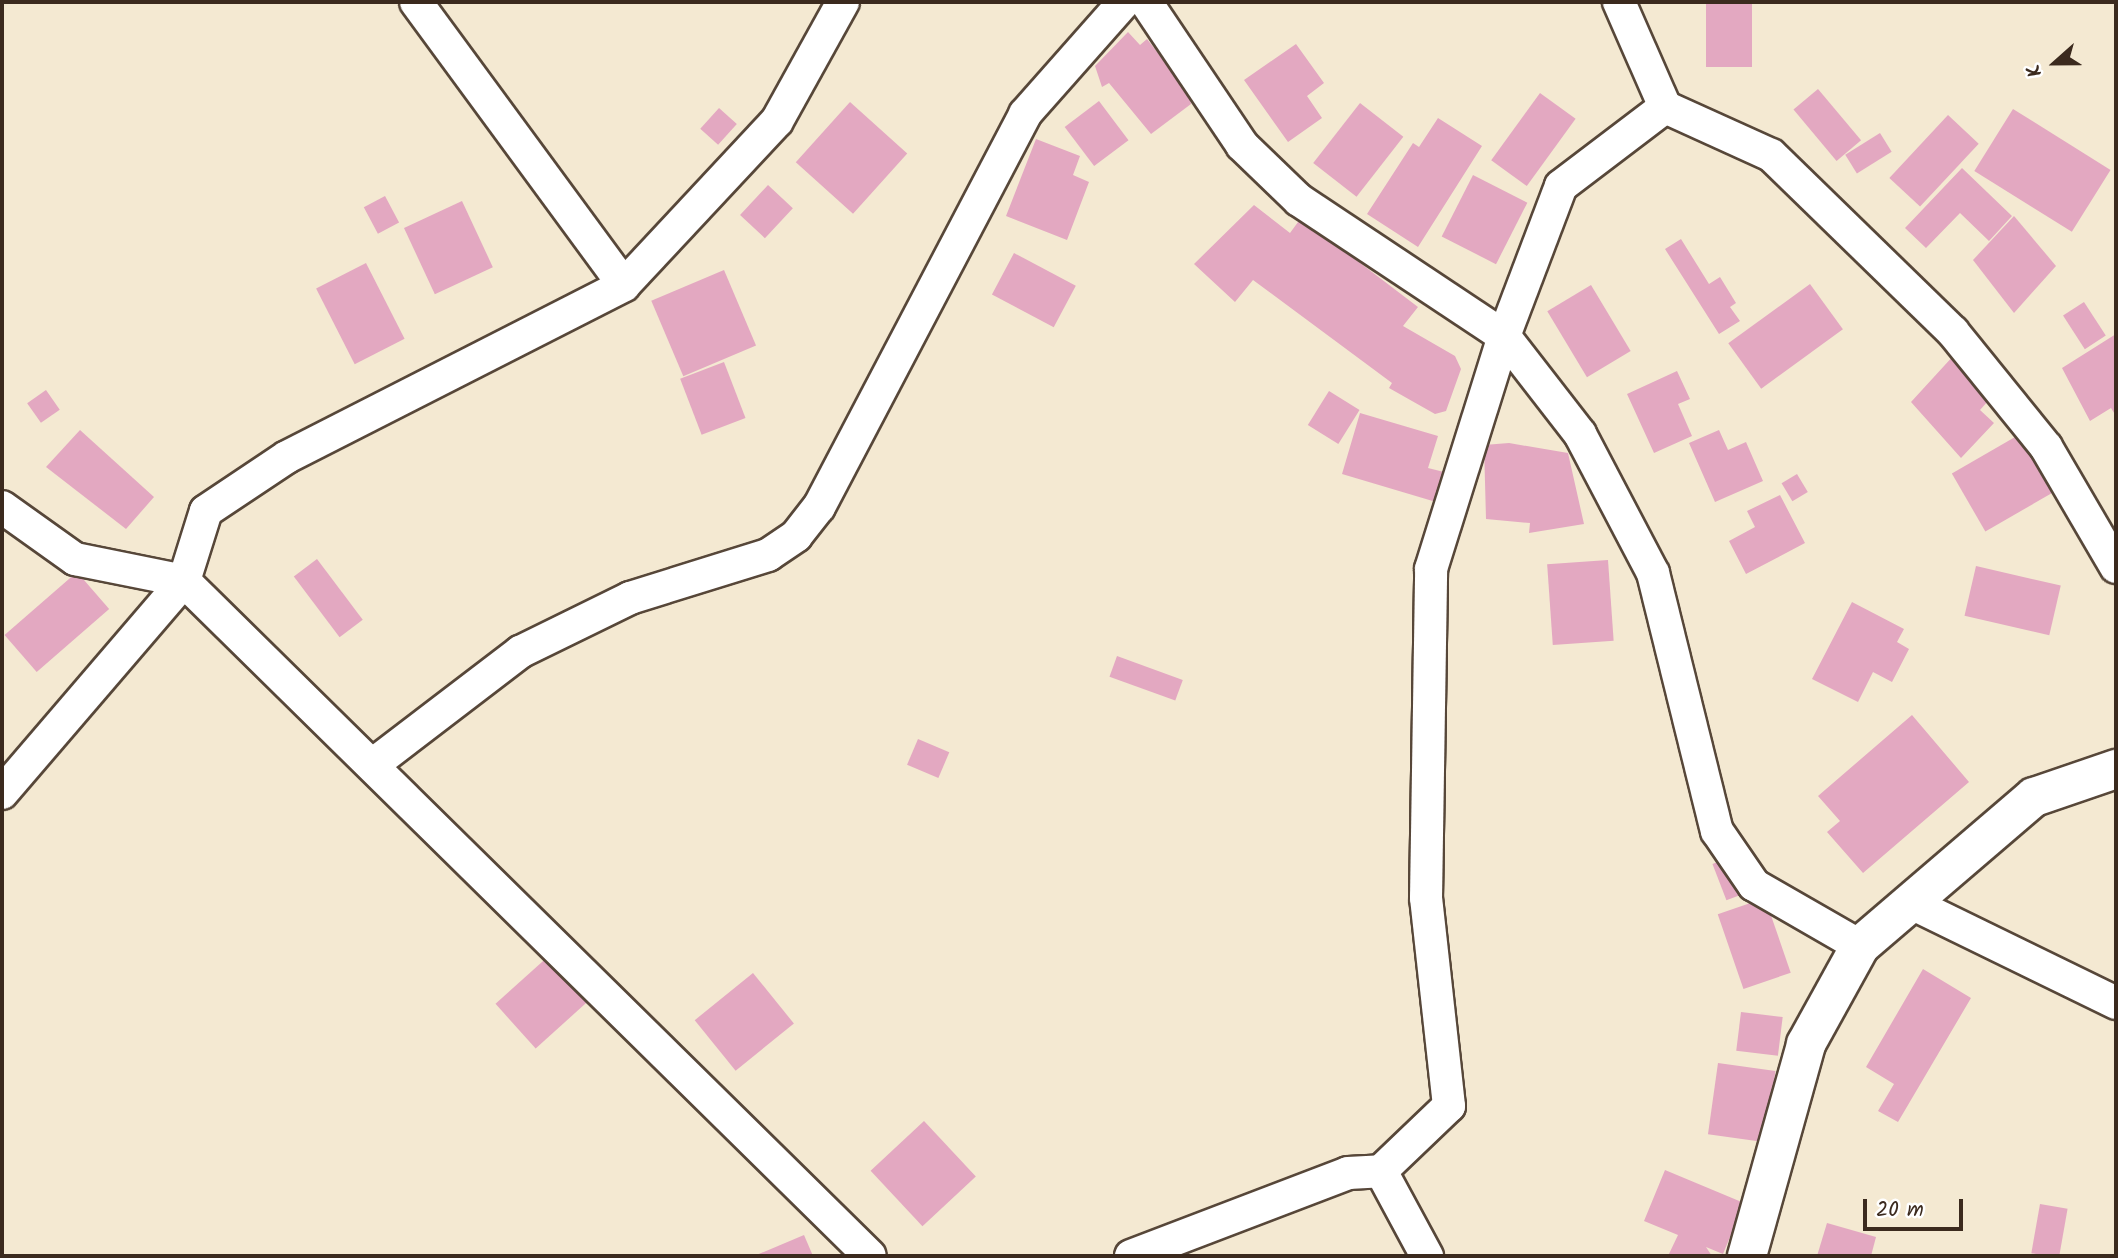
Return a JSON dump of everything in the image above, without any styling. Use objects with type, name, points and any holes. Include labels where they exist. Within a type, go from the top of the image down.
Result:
[{"type":"street","points":[[416,2],[624,285]]},
{"type":"street","points":[[2,793],[184,581],[206,511],[286,457],[624,285],[776,121],[843,2]]},
{"type":"street","points":[[375,763],[520,652],[630,598],[768,555],[796,536],[819,507],[1025,114],[1124,2]]},
{"type":"street","points":[[1146,2],[1242,145],[1300,200],[1504,336],[1580,434],[1653,573],[1717,831],[1754,885],[1860,946]]},
{"type":"street","points":[[1619,2],[1665,107],[1771,155],[1953,332],[2046,447],[2116,567]]},
{"type":"street","points":[[1131,1256],[1348,1173],[1381,1171],[1449,1106],[1426,898],[1431,569],[1504,336],[1561,186],[1665,107]]},
{"type":"street","points":[[2,507],[75,559],[184,581],[375,763],[870,1256]]},
{"type":"street","points":[[1747,1256],[1806,1044],[1860,946],[2034,797],[2116,769]]},
{"type":"street","points":[[1911,903],[2116,1003]]},
{"type":"street","points":[[1381,1171],[1427,1256]]},
{"type":"building","points":[[1706,2],[1752,2],[1752,67],[1706,67]]},
{"type":"building","points":[[1128,32],[1140,45],[1147,39],[1188,91],[1191,104],[1151,134],[1109,83],[1102,87],[1095,66]]},
{"type":"building","points":[[1296,44],[1324,83],[1307,96],[1322,118],[1288,142],[1244,80]]},
{"type":"building","points":[[1818,89],[1861,140],[1837,161],[1793,110]]},
{"type":"building","points":[[1540,93],[1576,119],[1527,186],[1491,160]]},
{"type":"building","points":[[1099,101],[1128,140],[1094,166],[1065,127]]},
{"type":"building","points":[[850,102],[907,154],[853,214],[796,162]]},
{"type":"building","points":[[1360,103],[1403,137],[1357,197],[1313,163]]},
{"type":"building","points":[[719,108],[737,124],[718,145],[700,129]]},
{"type":"building","points":[[2013,109],[2111,170],[2072,232],[1974,171]]},
{"type":"building","points":[[1948,115],[1979,144],[1920,207],[1889,178]]},
{"type":"building","points":[[1438,118],[1482,146],[1418,247],[1367,214],[1413,143],[1419,147]]},
{"type":"building","points":[[1880,133],[1892,152],[1857,173],[1845,155]]},
{"type":"building","points":[[1036,139],[1080,156],[1073,175],[1089,182],[1067,240],[1006,216]]},
{"type":"building","points":[[1962,168],[2012,216],[1989,241],[1960,213],[1926,248],[1905,228]]},
{"type":"building","points":[[1473,175],[1527,203],[1496,264],[1442,236]]},
{"type":"building","points":[[768,185],[793,208],[765,238],[740,215]]},
{"type":"building","points":[[385,196],[399,222],[378,234],[364,207]]},
{"type":"building","points":[[462,201],[493,267],[435,294],[404,228]]},
{"type":"building","points":[[1254,205],[1290,233],[1301,218],[1418,307],[1403,326],[1455,356],[1461,369],[1446,411],[1435,414],[1389,388],[1392,383],[1253,280],[1235,302],[1194,264]]},
{"type":"building","points":[[2014,216],[2056,266],[2014,313],[1973,260]]},
{"type":"building","points":[[1681,239],[1709,284],[1720,277],[1736,303],[1730,307],[1740,321],[1719,334],[1665,249]]},
{"type":"building","points":[[1014,253],[1076,286],[1054,327],[992,294]]},
{"type":"building","points":[[366,263],[405,339],[355,364],[316,288]]},
{"type":"building","points":[[724,270],[756,345],[683,376],[651,301]]},
{"type":"building","points":[[1810,284],[1843,329],[1761,389],[1728,343]]},
{"type":"building","points":[[1591,285],[1631,351],[1587,377],[1547,311]]},
{"type":"building","points":[[2084,302],[2106,336],[2085,349],[2063,316]]},
{"type":"building","points":[[2116,334],[2116,416],[2111,408],[2090,421],[2062,368]]},
{"type":"building","points":[[1955,354],[1996,392],[1980,410],[1994,423],[1961,458],[1911,402]]},
{"type":"building","points":[[724,362],[746,418],[702,435],[680,379]]},
{"type":"building","points":[[1677,371],[1690,399],[1678,404],[1692,436],[1654,453],[1627,394]]},
{"type":"building","points":[[46,390],[60,410],[41,423],[27,403]]},
{"type":"building","points":[[1329,391],[1360,410],[1338,444],[1308,425]]},
{"type":"building","points":[[1360,413],[1438,436],[1428,468],[1444,472],[1436,502],[1342,474]]},
{"type":"building","points":[[80,430],[154,497],[126,529],[46,467]]},
{"type":"building","points":[[1719,430],[1728,450],[1746,442],[1763,481],[1715,502],[1689,443]]},
{"type":"building","points":[[2022,433],[2056,491],[1985,532],[1952,474]]},
{"type":"building","points":[[1509,443],[1568,453],[1584,524],[1529,533],[1530,523],[1486,519],[1484,445]]},
{"type":"building","points":[[1797,474],[1808,492],[1792,501],[1782,483]]},
{"type":"building","points":[[1780,495],[1805,543],[1746,574],[1729,541],[1755,527],[1747,511]]},
{"type":"building","points":[[317,559],[363,620],[340,637],[294,576]]},
{"type":"building","points":[[1608,560],[1614,641],[1553,645],[1547,564]]},
{"type":"building","points":[[1976,566],[2061,586],[2049,635],[1965,616]]},
{"type":"building","points":[[77,572],[109,609],[37,672],[5,635]]},
{"type":"building","points":[[1852,602],[1904,629],[1897,642],[1909,649],[1892,682],[1873,672],[1858,702],[1812,679]]},
{"type":"building","points":[[1117,656],[1183,680],[1175,701],[1109,677]]},
{"type":"building","points":[[1912,715],[1969,782],[1863,873],[1827,832],[1840,821],[1818,796]]},
{"type":"building","points":[[918,739],[949,752],[938,778],[907,765]]},
{"type":"building","points":[[1733,856],[1747,892],[1726,900],[1712,864]]},
{"type":"building","points":[[1765,898],[1791,973],[1743,989],[1718,914]]},
{"type":"building","points":[[552,953],[592,998],[536,1048],[496,1004]]},
{"type":"building","points":[[1923,969],[1971,998],[1898,1122],[1878,1111],[1894,1084],[1866,1067]]},
{"type":"building","points":[[753,973],[794,1024],[736,1071],[695,1020]]},
{"type":"building","points":[[1741,1012],[1783,1017],[1778,1056],[1736,1051]]},
{"type":"building","points":[[1718,1063],[1775,1071],[1765,1142],[1708,1134]]},
{"type":"building","points":[[924,1121],[976,1177],[922,1226],[871,1171]]},
{"type":"building","points":[[1665,1170],[1744,1203],[1723,1254],[1706,1247],[1712,1256],[1668,1256],[1678,1235],[1644,1221]]},
{"type":"building","points":[[2040,1204],[2068,1209],[2059,1256],[2031,1253]]},
{"type":"building","points":[[1827,1223],[1876,1237],[1871,1256],[1817,1256]]},
{"type":"building","points":[[804,1235],[813,1256],[754,1256]]}]
